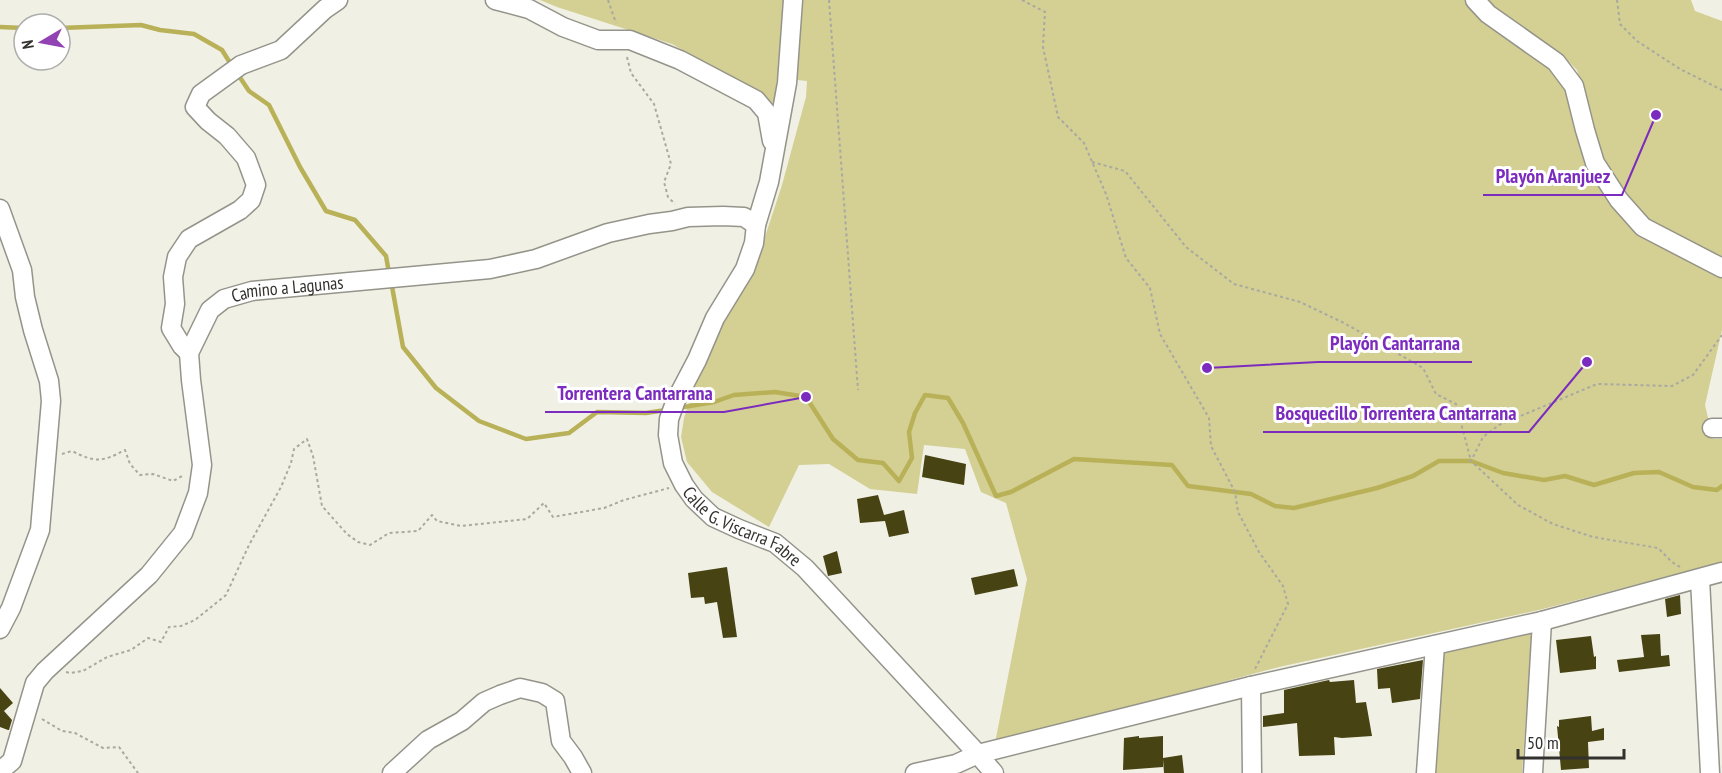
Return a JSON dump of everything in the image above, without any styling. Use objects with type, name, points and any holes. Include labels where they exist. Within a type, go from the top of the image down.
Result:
[{"type":"street","points":[[0,771],[12,761],[35,683],[50,666],[149,575],[183,533],[198,493],[202,465],[189,353],[171,328],[175,304],[173,277],[177,258],[189,239],[240,210],[251,200],[256,185],[246,158],[227,136],[195,107],[201,93],[241,65],[281,50],[325,9],[338,0]]},
{"type":"street","points":[[495,0],[529,9],[563,27],[598,40],[630,40],[680,60],[756,100],[767,113],[772,140],[769,182]]},
{"type":"street","points":[[769,182],[787,83],[793,0]]},
{"type":"street","points":[[1475,0],[1488,14],[1557,62],[1574,86],[1595,163],[1619,200],[1643,227],[1722,268]]},
{"type":"street","name":"Calle G. Viscarra Fabre","points":[[769,182],[745,269],[715,318],[669,419],[668,435],[673,463],[694,499],[713,517],[739,530],[775,543],[805,568],[994,773]]},
{"type":"street","points":[[0,209],[22,270],[25,297],[49,381],[51,401],[40,530],[11,608],[0,629]]},
{"type":"street","name":"Camino a Lagunas","points":[[189,353],[210,310],[224,299],[242,293],[490,269],[536,259],[608,233],[688,217],[744,217],[756,225]]},
{"type":"street","points":[[915,773],[956,764],[978,754],[1251,686],[1542,621],[1722,572]]},
{"type":"street","points":[[1700,579],[1710,773]]},
{"type":"street","points":[[1533,773],[1542,621]]},
{"type":"street","points":[[1426,773],[1435,645]]},
{"type":"street","points":[[1251,686],[1252,773]]},
{"type":"street","points":[[392,773],[428,740],[462,721],[484,702],[520,688],[542,693],[555,701],[561,741],[582,773]]},
{"type":"path","points":[[608,0],[631,73],[654,104],[671,164],[664,182],[668,197],[688,217]]},
{"type":"path","points":[[829,0],[846,204],[858,390]]},
{"type":"path","points":[[1022,0],[1045,12],[1043,47],[1058,117],[1084,143],[1107,194],[1126,258],[1150,288],[1161,334],[1209,418],[1211,446],[1235,492],[1238,512],[1259,552],[1283,585],[1288,604],[1254,672],[1251,686]]},
{"type":"path","points":[[1617,0],[1620,24],[1637,41],[1680,69],[1722,90]]},
{"type":"path","points":[[1092,162],[1125,171],[1186,247],[1234,284],[1300,302],[1344,323],[1423,368],[1436,394],[1456,405],[1471,460],[1518,505],[1553,524],[1593,537],[1658,548],[1672,562],[1700,579]]},
{"type":"path","points":[[1471,460],[1483,437],[1499,424],[1596,384],[1672,386],[1693,375],[1722,335]]},
{"type":"path","points":[[50,666],[70,673],[83,671],[108,657],[131,650],[148,638],[162,642],[169,627],[181,626],[195,620],[226,595],[249,545],[281,487],[291,463],[294,448],[307,439],[313,456],[322,506],[348,534],[358,542],[370,545],[389,533],[418,531],[432,515],[437,521],[461,526],[506,522],[527,519],[544,503],[553,517],[604,508],[624,500],[684,485]]},
{"type":"path","points":[[46,452],[60,455],[72,451],[85,457],[105,460],[125,450],[130,464],[140,475],[153,474],[173,481],[202,465]]},
{"type":"path","points":[[27,712],[62,731],[75,733],[103,748],[119,747],[138,773]]},
{"type":"shaded area","points":[[540,0],[1467,0],[1550,67],[1591,119],[1577,70],[1560,53],[1488,0],[1691,0],[1695,11],[1722,21],[1722,330],[1705,405],[1713,439],[1722,439],[1722,562],[1539,610],[1279,667],[995,743],[1027,579],[1006,503],[981,492],[965,449],[924,445],[917,494],[870,489],[829,464],[799,465],[769,527],[712,492],[687,462],[681,437],[684,418],[714,326],[760,252],[782,185],[806,97],[807,81],[777,78],[775,105],[762,94],[672,44]]},
{"type":"shaded area","points":[[1532,632],[1522,773],[1436,773],[1442,651]]},
{"type":"building","points":[[925,455],[966,464],[964,485],[922,477]]},
{"type":"building","points":[[878,495],[884,515],[904,510],[909,533],[889,537],[885,521],[860,523],[857,499]]},
{"type":"building","points":[[837,551],[842,573],[828,576],[823,556]]},
{"type":"building","points":[[727,567],[737,637],[723,638],[717,602],[705,604],[704,597],[691,598],[688,573]]},
{"type":"building","points":[[1014,569],[1018,586],[975,595],[971,578]]},
{"type":"building","points":[[1680,595],[1681,614],[1667,617],[1665,599]]},
{"type":"building","points":[[1660,634],[1661,656],[1669,655],[1670,666],[1619,672],[1617,660],[1644,657],[1641,635]]},
{"type":"building","points":[[1591,636],[1594,657],[1596,656],[1596,669],[1560,673],[1556,640]]},
{"type":"building","points":[[1423,660],[1420,699],[1392,703],[1390,688],[1378,689],[1377,669]]},
{"type":"building","points":[[1329,680],[1330,682],[1354,680],[1356,703],[1366,702],[1372,736],[1334,737],[1335,755],[1299,756],[1297,723],[1263,727],[1263,716],[1284,713],[1284,690]]},
{"type":"building","points":[[0,688],[13,703],[4,711],[12,720],[9,730],[0,727]]},
{"type":"building","points":[[1591,716],[1592,731],[1604,728],[1604,740],[1588,742],[1589,768],[1561,770],[1557,726],[1559,727],[1559,720]]},
{"type":"building","points":[[1139,736],[1139,738],[1163,736],[1163,758],[1182,755],[1184,773],[1164,773],[1163,759],[1163,767],[1123,770],[1124,738]]},
{"type":"waterway","points":[[72,28],[141,25],[194,34],[222,50],[232,66]]},
{"type":"waterway","points":[[0,27],[12,28]]},
{"type":"waterway","points":[[237,73],[249,91],[269,105],[300,167],[326,211],[355,220],[386,256],[389,273]]},
{"type":"waterway","points":[[391,281],[403,347],[436,388],[479,421],[526,439],[569,433],[597,412],[646,413],[666,410]]},
{"type":"waterway","points":[[678,408],[714,402],[734,395],[775,392],[806,397],[833,439],[858,460],[883,463],[899,481],[912,458],[909,432],[915,413],[925,395],[948,398],[963,423],[996,496],[1011,492],[1074,459],[1172,465],[1188,486],[1251,494],[1275,506],[1294,508],[1377,488],[1413,476],[1439,461],[1471,461],[1503,473],[1544,480],[1565,476],[1594,485],[1634,473],[1659,472],[1693,487],[1717,490],[1722,486]]},
{"type":"place","name":"Playón Aranjuez","points":[[1656,115]]},
{"type":"place","name":"Bosquecillo Torrentera Cantarrana","points":[[1587,362]]},
{"type":"place","name":"Playón Cantarrana","points":[[1207,368]]},
{"type":"place","name":"Torrentera Cantarrana","points":[[806,397]]}]
